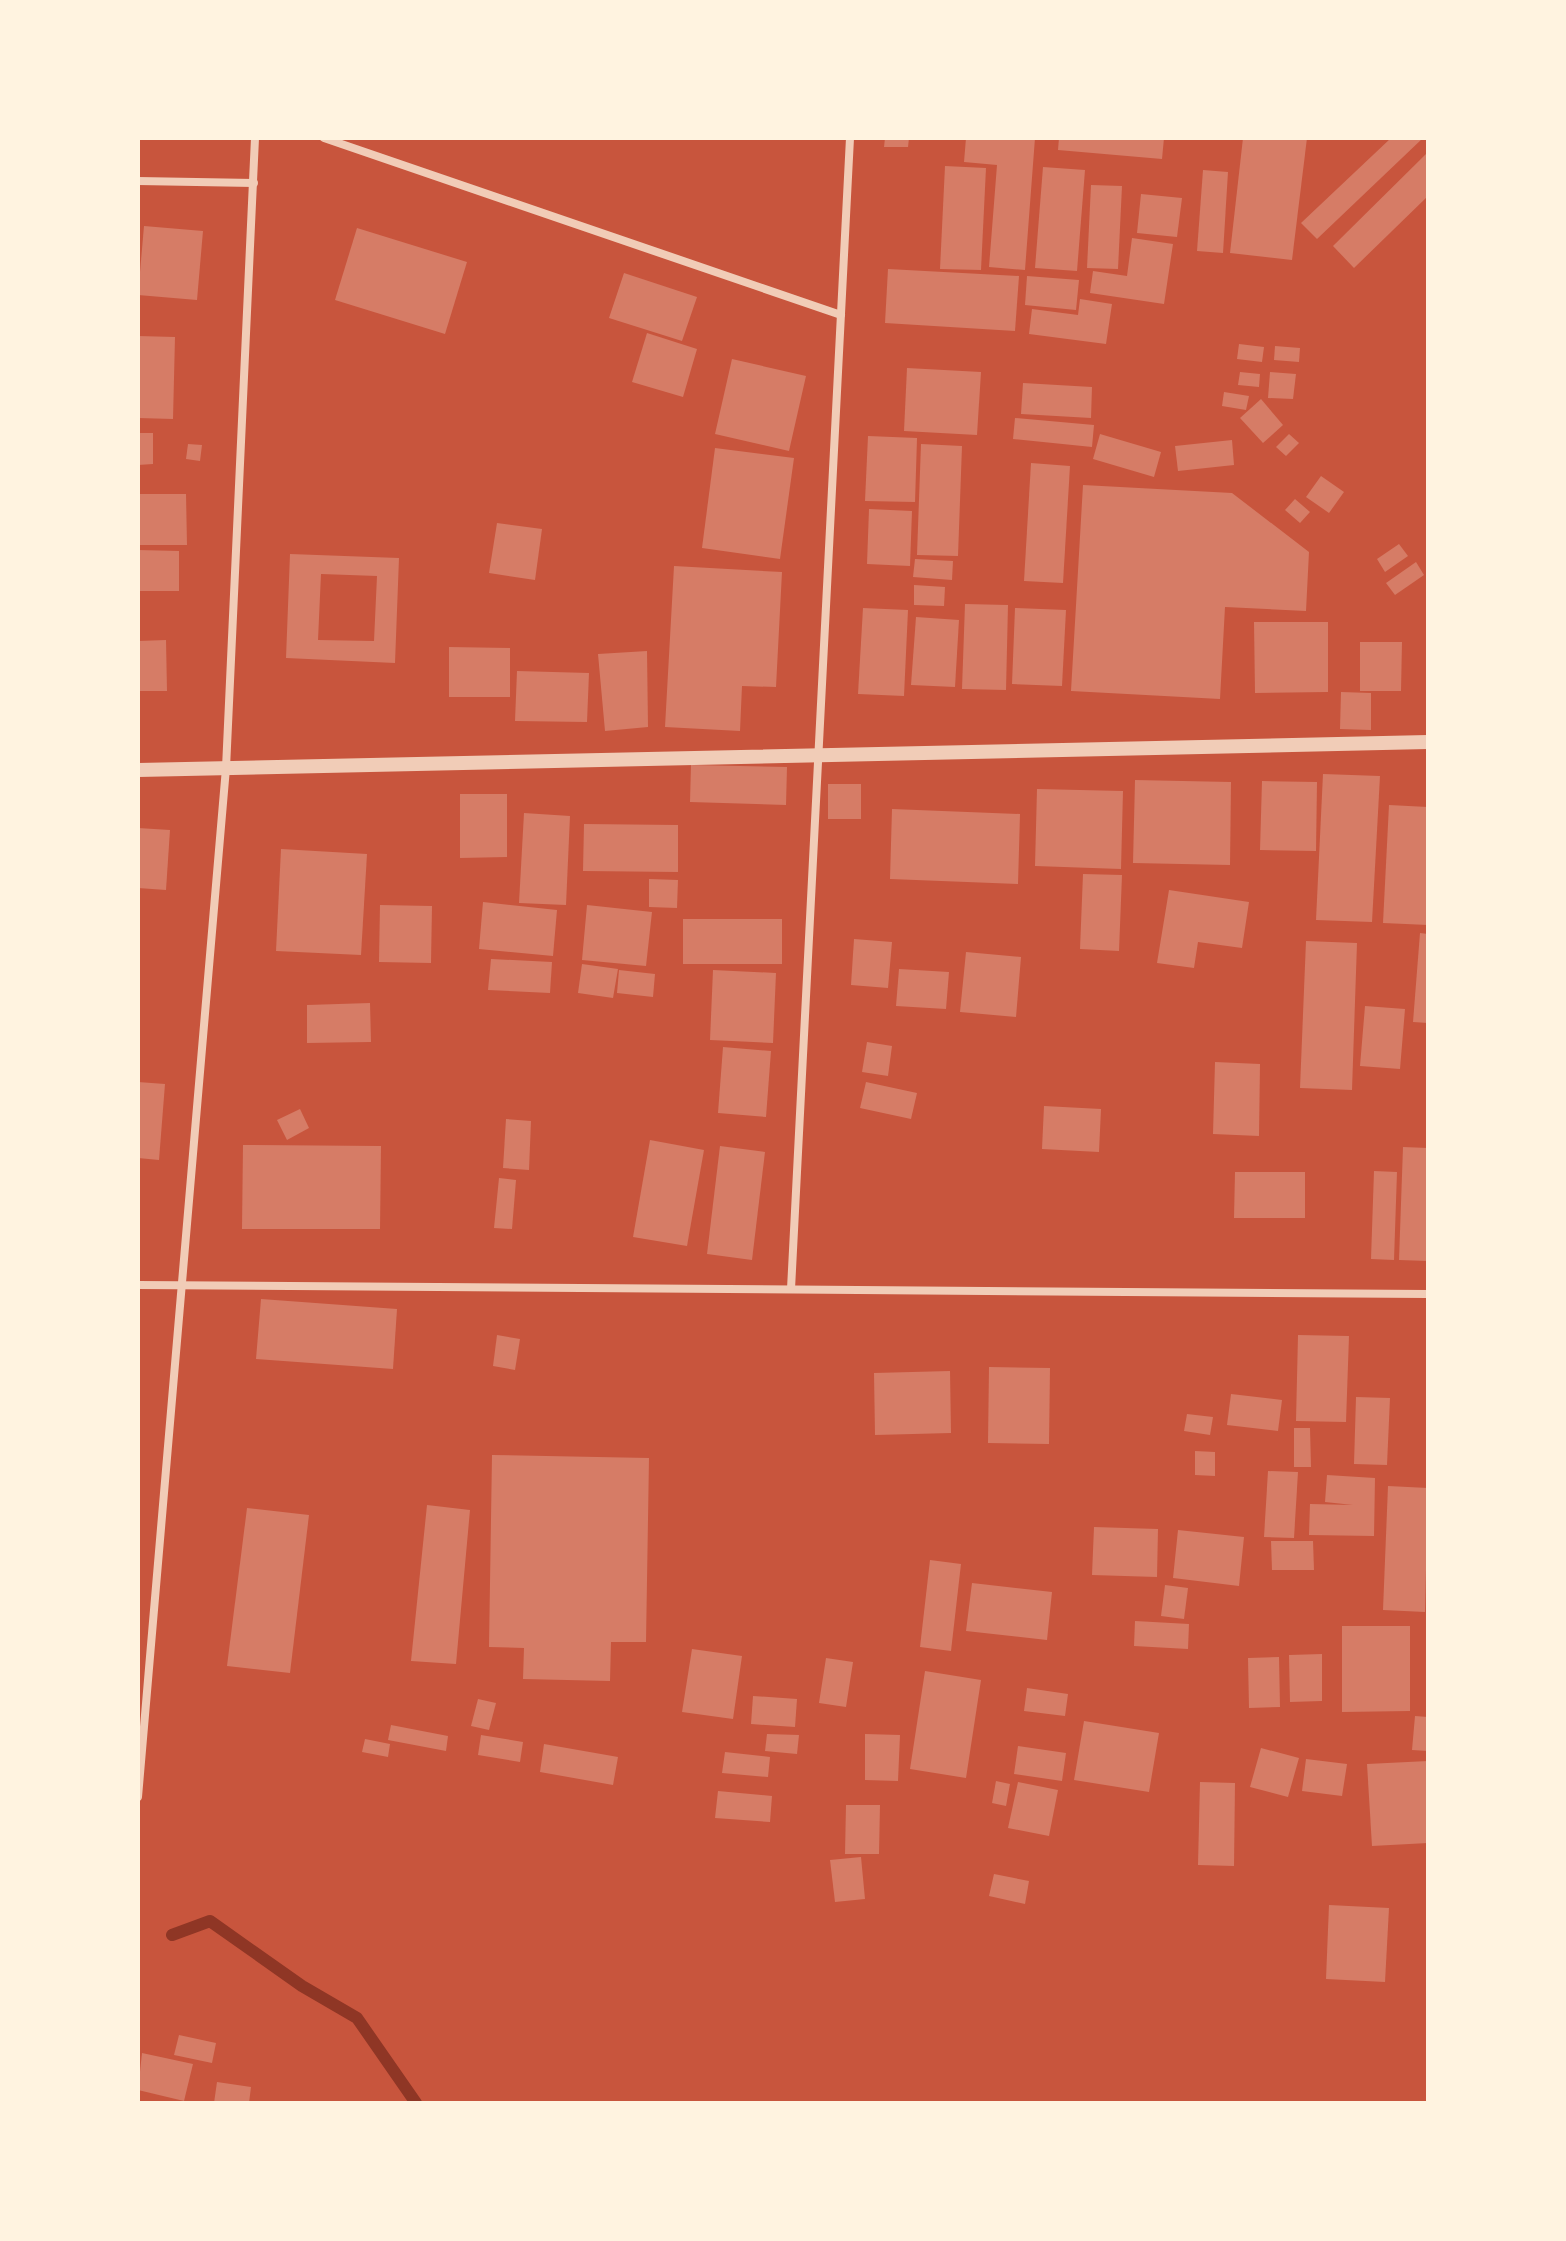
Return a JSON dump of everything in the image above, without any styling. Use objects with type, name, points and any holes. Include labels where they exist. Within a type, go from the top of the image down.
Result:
[{"type":"street","points":[[138,1797],[226,768],[255,138]]},
{"type":"street","points":[[324,138],[841,315]]},
{"type":"street","points":[[791,1289],[850,138]]},
{"type":"street","points":[[138,181],[254,183]]},
{"type":"street","points":[[138,770],[1428,742]]},
{"type":"street","points":[[138,1285],[1428,1294]]},
{"type":"building","points":[[885,138],[909,138],[908,147],[884,147]]},
{"type":"building","points":[[966,138],[1035,138],[1025,270],[989,267],[997,165],[964,162]]},
{"type":"building","points":[[1059,138],[1164,138],[1162,159],[1058,150]]},
{"type":"building","points":[[1243,138],[1307,138],[1292,260],[1230,253]]},
{"type":"building","points":[[1391,138],[1423,138],[1317,239],[1301,223]]},
{"type":"building","points":[[1428,152],[1428,196],[1354,268],[1333,246]]},
{"type":"building","points":[[945,166],[986,168],[981,270],[940,269]]},
{"type":"building","points":[[1043,167],[1085,170],[1077,271],[1035,268]]},
{"type":"building","points":[[1203,170],[1228,172],[1223,253],[1197,251]]},
{"type":"building","points":[[1091,185],[1122,186],[1118,269],[1087,268]]},
{"type":"building","points":[[1141,194],[1182,198],[1177,237],[1137,233]]},
{"type":"building","points":[[144,226],[203,231],[197,300],[138,295]]},
{"type":"building","points":[[357,228],[467,262],[445,334],[335,300]]},
{"type":"building","points":[[1132,238],[1173,244],[1164,304],[1090,293],[1093,271],[1127,276]]},
{"type":"building","points":[[888,269],[1019,276],[1015,331],[885,323]]},
{"type":"building","points":[[624,273],[697,297],[682,341],[609,318]]},
{"type":"building","points":[[1027,276],[1079,280],[1076,310],[1025,305]]},
{"type":"building","points":[[1080,299],[1112,304],[1106,344],[1029,334],[1032,309],[1078,315]]},
{"type":"building","points":[[647,333],[697,349],[683,397],[632,382]]},
{"type":"building","points":[[138,336],[175,337],[173,419],[138,418]]},
{"type":"building","points":[[1239,344],[1264,347],[1262,362],[1237,359]]},
{"type":"building","points":[[1275,346],[1300,348],[1299,362],[1274,360]]},
{"type":"building","points":[[732,359],[806,376],[789,451],[715,434]]},
{"type":"building","points":[[907,368],[981,372],[977,435],[904,431]]},
{"type":"building","points":[[1240,372],[1260,374],[1259,387],[1238,385]]},
{"type":"building","points":[[1270,372],[1296,374],[1293,399],[1268,398]]},
{"type":"building","points":[[1023,383],[1092,387],[1091,418],[1021,414]]},
{"type":"building","points":[[1224,392],[1249,396],[1246,410],[1222,406]]},
{"type":"building","points":[[1261,399],[1283,425],[1263,443],[1240,418]]},
{"type":"building","points":[[1015,418],[1094,425],[1092,447],[1013,439]]},
{"type":"building","points":[[138,433],[153,433],[153,464],[138,465]]},
{"type":"building","points":[[1100,434],[1161,452],[1154,477],[1093,459]]},
{"type":"building","points":[[1289,434],[1299,443],[1286,456],[1276,447]]},
{"type":"building","points":[[868,436],[917,438],[915,502],[865,501]]},
{"type":"building","points":[[1232,440],[1234,465],[1178,471],[1175,446]]},
{"type":"building","points":[[188,444],[202,445],[200,461],[186,459]]},
{"type":"building","points":[[921,444],[962,446],[958,556],[917,555]]},
{"type":"building","points":[[715,448],[794,458],[780,559],[702,548]]},
{"type":"building","points":[[1031,463],[1070,466],[1063,583],[1024,581]]},
{"type":"building","points":[[1321,476],[1344,492],[1329,513],[1306,497]]},
{"type":"building","points":[[1083,485],[1232,493],[1309,552],[1306,611],[1225,607],[1220,699],[1071,691]]},
{"type":"building","points":[[138,494],[186,494],[187,545],[138,545]]},
{"type":"building","points":[[1295,499],[1310,512],[1300,523],[1285,510]]},
{"type":"building","points":[[869,509],[912,511],[910,566],[867,564]]},
{"type":"building","points":[[497,523],[542,529],[535,580],[489,573]]},
{"type":"building","points":[[1399,544],[1408,556],[1385,572],[1377,559]]},
{"type":"building","points":[[138,550],[179,551],[179,591],[138,591]]},
{"type":"building","points":[[290,554],[399,558],[395,663],[286,658]],"holes":[[[321,574],[377,576],[374,641],[318,640]]]},
{"type":"building","points":[[915,559],[953,561],[952,580],[913,577]]},
{"type":"building","points":[[1416,562],[1424,575],[1395,595],[1386,583]]},
{"type":"building","points":[[674,566],[782,572],[776,687],[742,686],[740,731],[665,727]]},
{"type":"building","points":[[914,585],[945,587],[944,606],[914,605]]},
{"type":"building","points":[[965,604],[1008,605],[1006,690],[962,689]]},
{"type":"building","points":[[863,608],[908,610],[904,696],[858,694]]},
{"type":"building","points":[[1015,608],[1066,610],[1062,686],[1012,684]]},
{"type":"building","points":[[916,617],[959,620],[955,687],[911,685]]},
{"type":"building","points":[[1254,622],[1328,622],[1328,692],[1255,693]]},
{"type":"building","points":[[166,640],[167,691],[138,691],[138,641]]},
{"type":"building","points":[[1360,642],[1402,642],[1401,691],[1360,691]]},
{"type":"building","points":[[449,647],[510,648],[510,697],[449,697]]},
{"type":"building","points":[[647,651],[648,727],[605,731],[598,654]]},
{"type":"building","points":[[517,671],[589,673],[587,722],[515,721]]},
{"type":"building","points":[[1341,692],[1371,693],[1371,730],[1340,729]]},
{"type":"building","points":[[691,765],[787,767],[786,805],[690,802]]},
{"type":"building","points":[[1323,774],[1380,776],[1372,922],[1316,920]]},
{"type":"building","points":[[1135,780],[1231,782],[1230,865],[1133,863]]},
{"type":"building","points":[[1262,781],[1317,782],[1316,851],[1260,850]]},
{"type":"building","points":[[828,784],[861,784],[861,819],[828,819]]},
{"type":"building","points":[[1037,789],[1123,791],[1121,869],[1035,866]]},
{"type":"building","points":[[460,794],[507,794],[507,857],[460,858]]},
{"type":"building","points":[[1389,805],[1428,807],[1428,925],[1383,923]]},
{"type":"building","points":[[892,809],[1020,814],[1018,884],[890,879]]},
{"type":"building","points":[[524,813],[570,816],[566,905],[519,903]]},
{"type":"building","points":[[584,824],[678,825],[678,872],[583,871]]},
{"type":"building","points":[[138,828],[170,830],[166,890],[138,888]]},
{"type":"building","points":[[281,849],[367,854],[361,955],[276,951]]},
{"type":"building","points":[[1083,874],[1122,875],[1119,951],[1080,949]]},
{"type":"building","points":[[649,879],[678,880],[677,908],[649,907]]},
{"type":"building","points":[[1169,890],[1249,902],[1242,948],[1198,942],[1194,968],[1157,963]]},
{"type":"building","points":[[483,902],[557,910],[553,956],[479,949]]},
{"type":"building","points":[[380,905],[432,906],[431,963],[379,962]]},
{"type":"building","points":[[587,905],[652,912],[646,966],[582,960]]},
{"type":"building","points":[[683,919],[782,919],[782,964],[683,964]]},
{"type":"building","points":[[1420,933],[1428,934],[1428,1023],[1413,1022]]},
{"type":"building","points":[[854,939],[892,942],[888,988],[851,985]]},
{"type":"building","points":[[1306,941],[1357,943],[1352,1090],[1300,1088]]},
{"type":"building","points":[[966,952],[1021,957],[1016,1017],[960,1012]]},
{"type":"building","points":[[491,959],[552,962],[550,993],[488,990]]},
{"type":"building","points":[[582,964],[618,969],[613,998],[578,993]]},
{"type":"building","points":[[899,969],[949,972],[946,1009],[896,1006]]},
{"type":"building","points":[[619,970],[655,974],[653,997],[617,993]]},
{"type":"building","points":[[713,970],[776,973],[773,1043],[710,1040]]},
{"type":"building","points":[[370,1003],[371,1042],[307,1043],[307,1005]]},
{"type":"building","points":[[1365,1006],[1405,1009],[1400,1069],[1360,1066]]},
{"type":"building","points":[[867,1042],[892,1046],[888,1076],[862,1072]]},
{"type":"building","points":[[723,1047],[771,1051],[766,1117],[718,1113]]},
{"type":"building","points":[[1215,1062],[1260,1064],[1259,1136],[1213,1134]]},
{"type":"building","points":[[138,1082],[165,1084],[159,1160],[138,1158]]},
{"type":"building","points":[[866,1082],[917,1093],[911,1119],[860,1108]]},
{"type":"building","points":[[1044,1106],[1101,1109],[1099,1152],[1042,1149]]},
{"type":"building","points":[[300,1109],[309,1128],[287,1140],[277,1120]]},
{"type":"building","points":[[506,1119],[531,1121],[529,1170],[503,1168]]},
{"type":"building","points":[[650,1140],[704,1150],[687,1246],[633,1237]]},
{"type":"building","points":[[243,1145],[381,1146],[380,1229],[242,1229]]},
{"type":"building","points":[[720,1146],[765,1152],[752,1260],[707,1254]]},
{"type":"building","points":[[1403,1147],[1428,1148],[1428,1261],[1399,1260]]},
{"type":"building","points":[[1374,1171],[1397,1172],[1394,1260],[1371,1259]]},
{"type":"building","points":[[1235,1172],[1305,1172],[1305,1218],[1234,1218]]},
{"type":"building","points":[[499,1178],[516,1180],[512,1229],[494,1228]]},
{"type":"building","points":[[261,1299],[397,1309],[393,1369],[256,1359]]},
{"type":"building","points":[[497,1335],[520,1339],[515,1370],[493,1366]]},
{"type":"building","points":[[1298,1335],[1349,1336],[1346,1422],[1296,1421]]},
{"type":"building","points":[[989,1367],[1050,1368],[1049,1444],[988,1443]]},
{"type":"building","points":[[950,1371],[951,1433],[875,1435],[874,1373]]},
{"type":"building","points":[[1231,1394],[1282,1400],[1278,1431],[1227,1425]]},
{"type":"building","points":[[1356,1397],[1390,1398],[1387,1465],[1354,1464]]},
{"type":"building","points":[[1187,1414],[1213,1417],[1210,1435],[1184,1431]]},
{"type":"building","points":[[1294,1428],[1310,1428],[1311,1467],[1294,1467]]},
{"type":"building","points":[[1195,1451],[1215,1452],[1215,1476],[1195,1475]]},
{"type":"building","points":[[492,1455],[649,1458],[646,1642],[611,1642],[610,1681],[523,1679],[524,1648],[489,1647]]},
{"type":"building","points":[[1268,1471],[1298,1472],[1294,1538],[1264,1537]]},
{"type":"building","points":[[1327,1475],[1375,1478],[1374,1536],[1309,1535],[1310,1504],[1353,1505],[1325,1502]]},
{"type":"building","points":[[1388,1486],[1428,1488],[1425,1612],[1383,1610]]},
{"type":"building","points":[[427,1505],[470,1510],[456,1664],[411,1661]]},
{"type":"building","points":[[247,1508],[309,1515],[290,1673],[227,1666]]},
{"type":"building","points":[[1094,1527],[1158,1529],[1157,1577],[1092,1575]]},
{"type":"building","points":[[1178,1530],[1244,1537],[1239,1586],[1173,1578]]},
{"type":"building","points":[[1271,1541],[1313,1541],[1314,1570],[1272,1570]]},
{"type":"building","points":[[930,1560],[961,1564],[951,1651],[920,1647]]},
{"type":"building","points":[[972,1583],[1052,1592],[1047,1640],[966,1631]]},
{"type":"building","points":[[1165,1585],[1188,1588],[1184,1619],[1161,1616]]},
{"type":"building","points":[[1135,1621],[1189,1624],[1188,1649],[1134,1646]]},
{"type":"building","points":[[1342,1626],[1410,1626],[1410,1711],[1342,1712]]},
{"type":"building","points":[[692,1649],[742,1656],[733,1719],[682,1712]]},
{"type":"building","points":[[1322,1654],[1322,1701],[1290,1702],[1289,1655]]},
{"type":"building","points":[[1279,1657],[1280,1707],[1249,1708],[1248,1658]]},
{"type":"building","points":[[826,1658],[853,1662],[846,1707],[819,1703]]},
{"type":"building","points":[[925,1671],[981,1680],[966,1778],[910,1769]]},
{"type":"building","points":[[1027,1688],[1068,1694],[1065,1716],[1024,1711]]},
{"type":"building","points":[[753,1696],[797,1699],[795,1727],[751,1724]]},
{"type":"building","points":[[478,1699],[496,1703],[489,1730],[471,1726]]},
{"type":"building","points":[[1415,1716],[1428,1717],[1428,1751],[1412,1750]]},
{"type":"building","points":[[1084,1721],[1159,1733],[1149,1792],[1074,1780]]},
{"type":"building","points":[[391,1725],[448,1736],[446,1751],[388,1740]]},
{"type":"building","points":[[767,1734],[799,1735],[797,1754],[765,1751]]},
{"type":"building","points":[[865,1734],[900,1735],[898,1781],[865,1780]]},
{"type":"building","points":[[481,1735],[523,1742],[520,1762],[478,1755]]},
{"type":"building","points":[[365,1739],[390,1744],[388,1757],[362,1752]]},
{"type":"building","points":[[544,1744],[618,1757],[613,1785],[540,1772]]},
{"type":"building","points":[[1018,1746],[1066,1753],[1062,1781],[1014,1774]]},
{"type":"building","points":[[1261,1748],[1299,1758],[1288,1797],[1250,1787]]},
{"type":"building","points":[[725,1752],[770,1757],[768,1777],[722,1773]]},
{"type":"building","points":[[1306,1759],[1347,1764],[1342,1796],[1302,1791]]},
{"type":"building","points":[[1428,1761],[1428,1843],[1372,1846],[1367,1764]]},
{"type":"building","points":[[996,1781],[1010,1784],[1006,1806],[992,1803]]},
{"type":"building","points":[[1018,1782],[1058,1790],[1049,1836],[1008,1828]]},
{"type":"building","points":[[1200,1782],[1235,1783],[1234,1866],[1198,1865]]},
{"type":"building","points":[[718,1791],[772,1796],[770,1822],[715,1818]]},
{"type":"building","points":[[846,1805],[880,1805],[879,1854],[845,1854]]},
{"type":"building","points":[[861,1857],[865,1899],[835,1902],[830,1860]]},
{"type":"building","points":[[994,1874],[1029,1881],[1025,1904],[989,1896]]},
{"type":"building","points":[[1329,1905],[1389,1908],[1385,1982],[1326,1979]]},
{"type":"building","points":[[179,2035],[216,2043],[212,2063],[174,2055]]},
{"type":"building","points":[[142,2053],[193,2064],[184,2101],[138,2090]]},
{"type":"building","points":[[217,2082],[251,2087],[249,2103],[214,2103]]},
{"type":"waterway","points":[[172,1935],[210,1921],[302,1986],[357,2018],[416,2103]]}]
